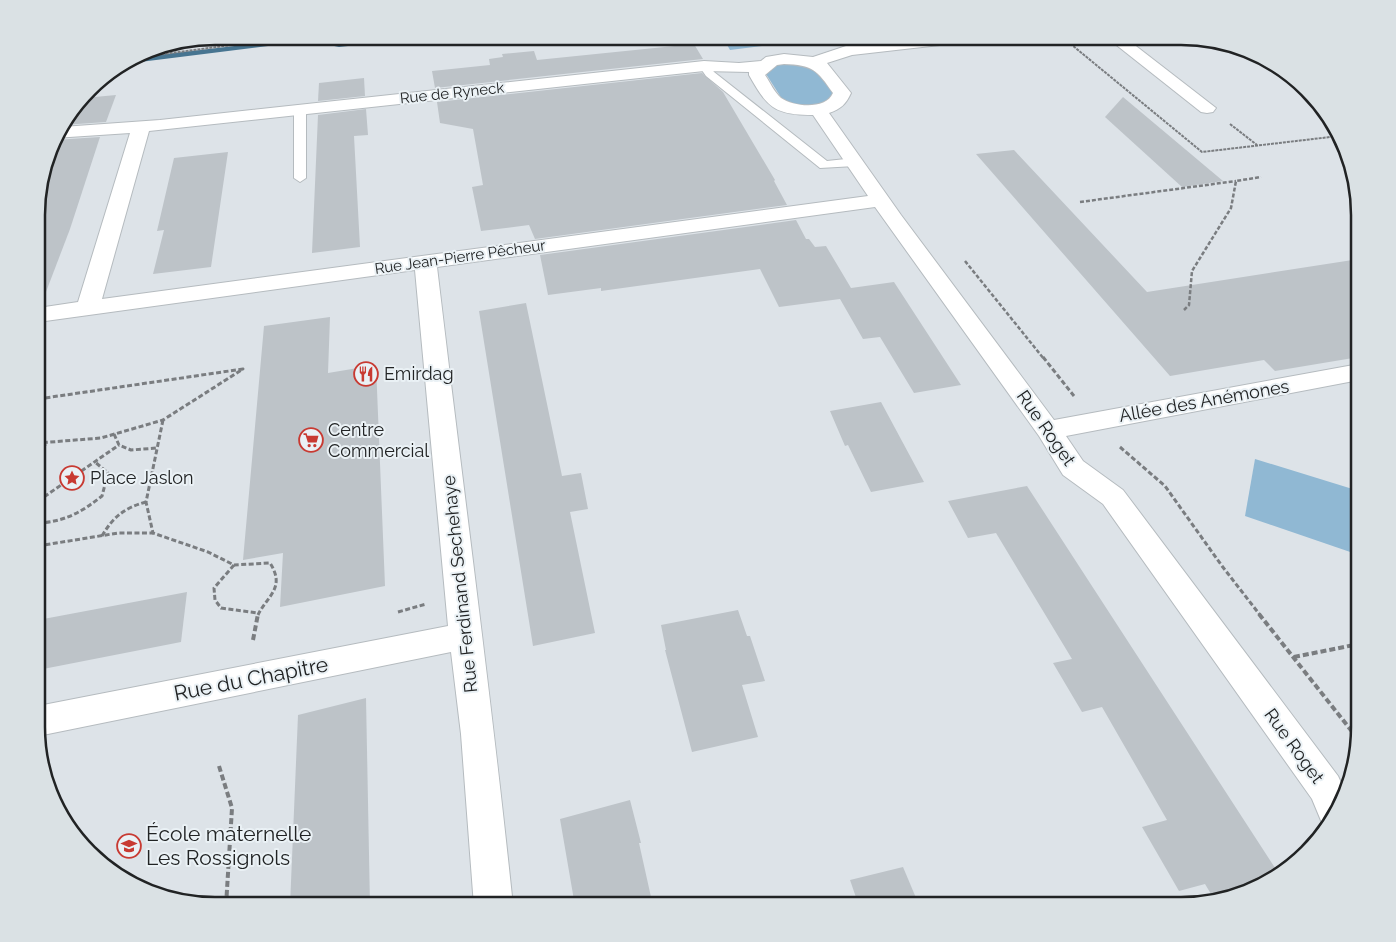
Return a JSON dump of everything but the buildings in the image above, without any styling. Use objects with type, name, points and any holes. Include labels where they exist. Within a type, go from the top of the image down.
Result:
[{"type":"street","points":[[815,62],[849,50],[894,45]]},
{"type":"street","points":[[1125,45],[1207,108]]},
{"type":"street","name":"Rue de Ryneck","points":[[68,132],[141,126],[704,66],[739,68],[762,66],[784,59],[815,62]]},
{"type":"street","points":[[762,66],[758,70],[757,75],[773,100],[792,108],[818,110],[837,103],[842,97],[842,93],[823,66],[815,62]]},
{"type":"street","name":"Rue Roget","points":[[818,110],[1048,430],[1073,468],[1113,497],[1325,788],[1332,804]]},
{"type":"street","points":[[88,308],[141,126]]},
{"type":"street","name":"Rue Jean-Pierre Pêcheur","points":[[45,314],[882,200]]},
{"type":"street","name":"Rue Ferdinand Sechehaye","points":[[425,262],[465,636],[478,734],[493,897]]},
{"type":"street","name":"Allée des Anémones","points":[[1048,430],[1351,373]]},
{"type":"street","name":"Rue du Chapitre","points":[[45,720],[465,636]]},
{"type":"lane","points":[[704,66],[710,74],[824,165],[855,162]]},
{"type":"lane","points":[[300,109],[300,178]]},
{"type":"path","points":[[159,55],[232,45]]},
{"type":"path","points":[[1207,108],[1258,145]]},
{"type":"path","points":[[1080,202],[1261,177]]},
{"type":"path","points":[[1184,310],[1188,305],[1192,272],[1231,208],[1236,181]]},
{"type":"path","points":[[45,398],[243,369],[163,420],[101,438],[46,444]]},
{"type":"path","points":[[153,533],[146,502],[163,420]]},
{"type":"path","points":[[114,434],[119,445],[131,450],[157,448]]},
{"type":"path","points":[[45,496],[119,445]]},
{"type":"path","points":[[45,523],[73,518],[102,496],[108,473],[94,462]]},
{"type":"path","points":[[102,536],[118,512],[129,506],[146,502]]},
{"type":"path","points":[[45,545],[118,533],[153,533],[208,552],[234,565],[270,563],[276,572],[275,588],[270,600],[258,613],[254,640]]},
{"type":"path","points":[[234,565],[214,588],[215,600],[221,608],[258,613]]},
{"type":"path","points":[[1294,657],[1351,646]]},
{"type":"path","points":[[219,766],[232,808],[227,897]]},
{"type":"shaded area","points":[[727,45],[762,46],[730,50]]},
{"type":"shaded area","points":[[786,62],[815,67],[834,93],[825,103],[810,106],[792,104],[782,99],[766,74],[770,67]]},
{"type":"shaded area","points":[[1255,459],[1351,489],[1351,552],[1245,516]]},
{"type":"waterway","points":[[149,59],[259,45]]},
{"type":"place","name":"Emirdag","points":[[366,374]]},
{"type":"place","name":"Centre Commercial","points":[[311,440]]},
{"type":"place","name":"Place Jaslon","points":[[72,478]]},
{"type":"place","name":"École maternelle Les Rossignols","points":[[129,846]]}]
